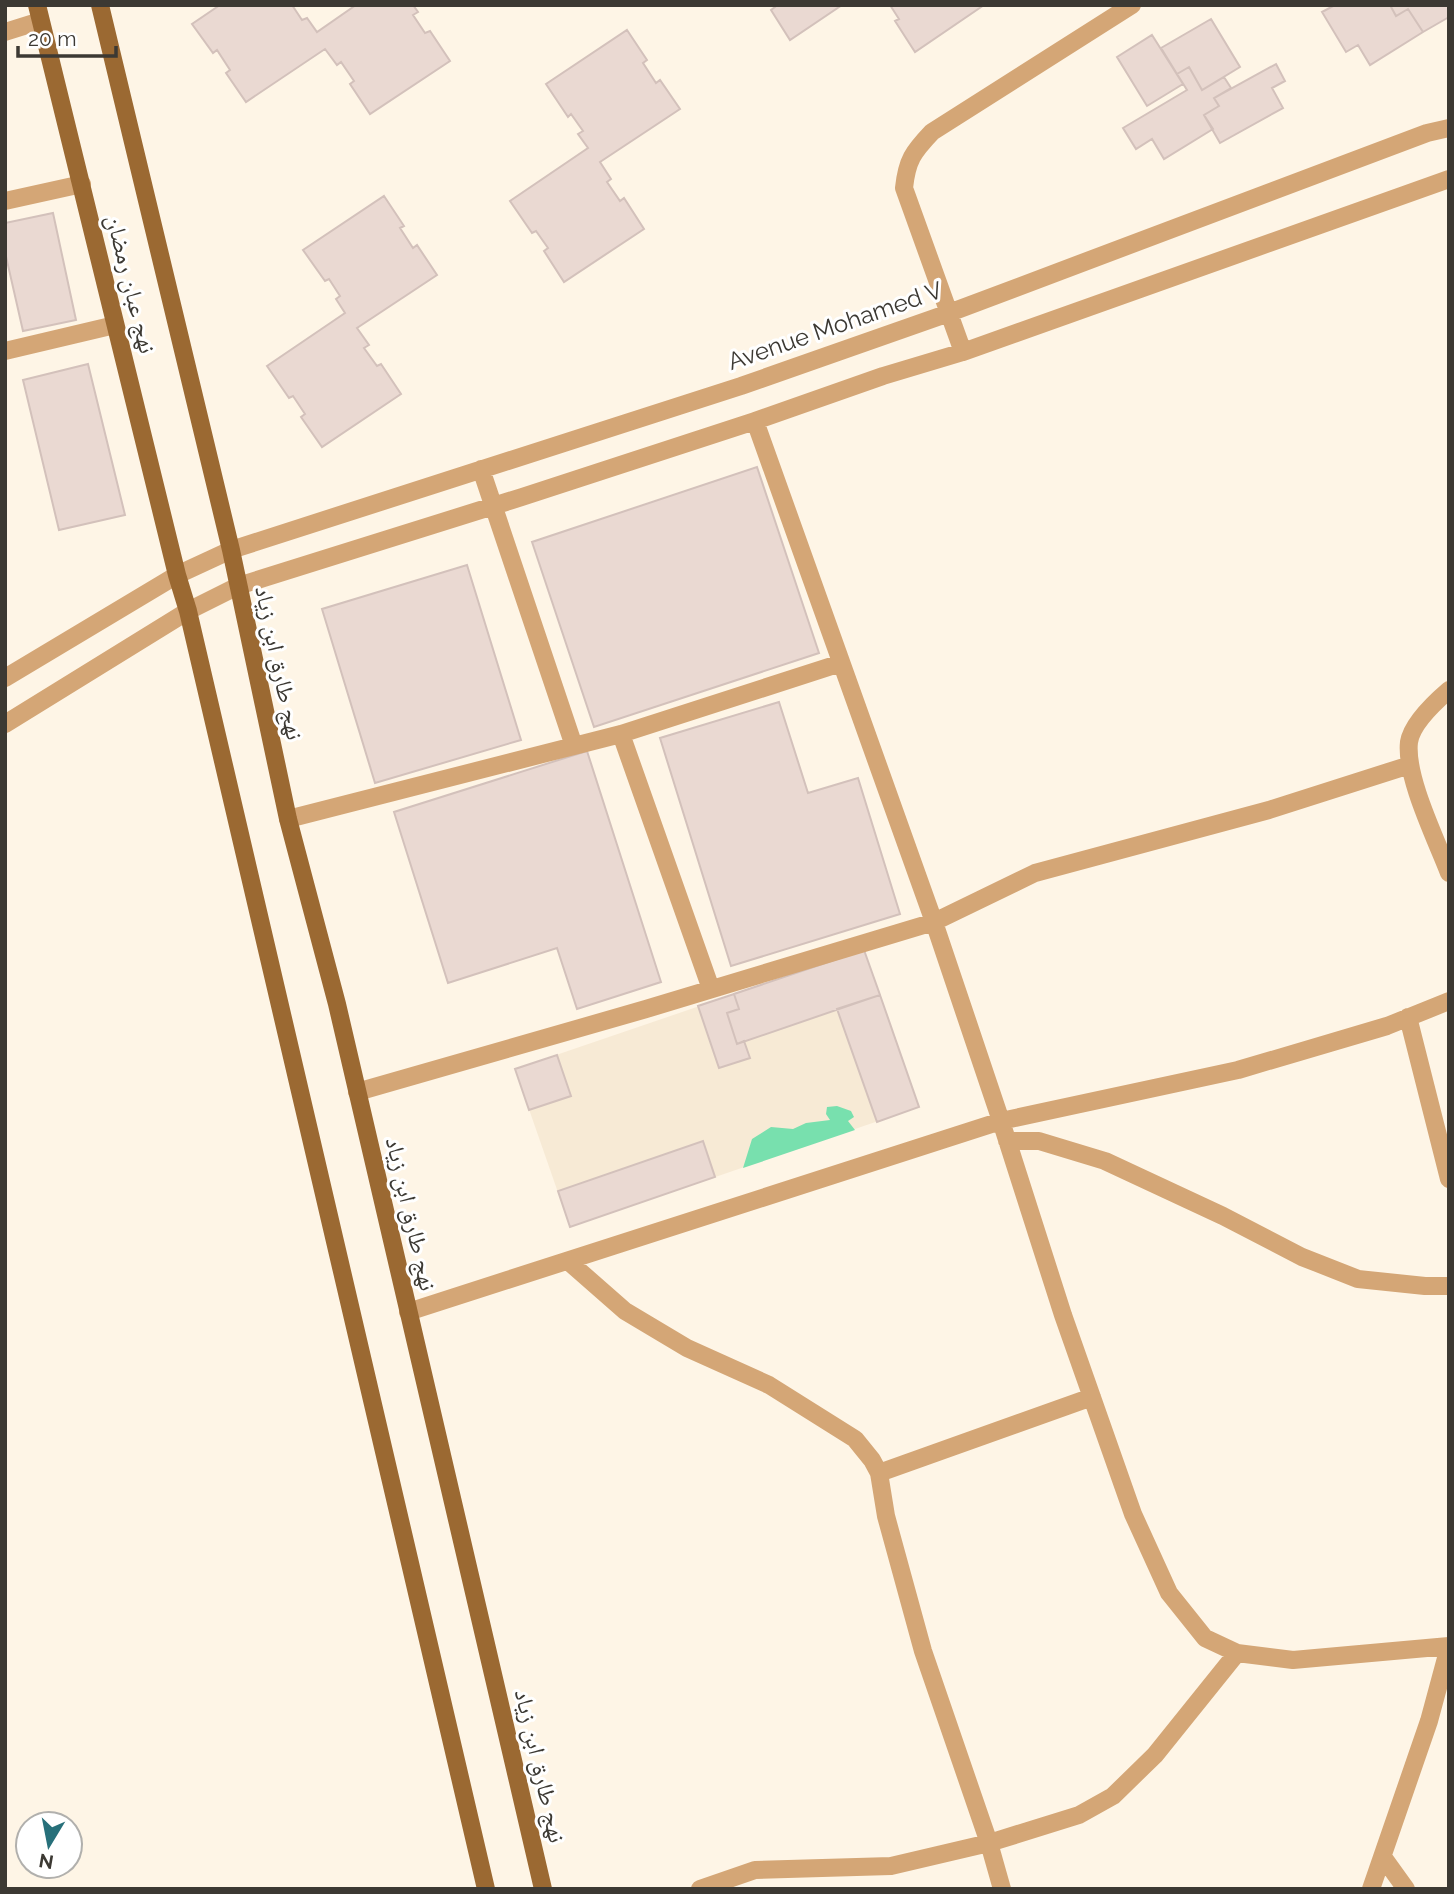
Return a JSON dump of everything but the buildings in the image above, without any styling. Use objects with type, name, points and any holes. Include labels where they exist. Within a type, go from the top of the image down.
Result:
[{"type":"main road","name":"نهج عبان رمضان","points":[[100,5],[231,550]]},
{"type":"main road","name":"نهج عبان رمضان","points":[[38,13],[177,575]]},
{"type":"main road","name":"نهج طارق ابن زياد","points":[[231,550],[288,820],[337,1004],[543,1889]]},
{"type":"main road","points":[[177,575],[188,611],[486,1889]]},
{"type":"street","points":[[964,352],[905,188],[906,167],[915,150],[932,132],[1132,5]]},
{"type":"street","points":[[5,32],[38,13]]},
{"type":"street","name":"Avenue Mohamed V","points":[[5,678],[177,575],[231,550],[741,386],[949,313],[1427,133],[1449,128]]},
{"type":"street","points":[[5,724],[188,611],[238,586],[964,352],[1449,179]]},
{"type":"street","points":[[5,201],[82,184]]},
{"type":"street","points":[[5,351],[115,325]]},
{"type":"street","points":[[755,421],[934,922],[1063,1315],[1133,1514],[1169,1593],[1205,1638],[1237,1653],[1293,1660],[1449,1646],[1429,1721],[1371,1889]]},
{"type":"street","points":[[481,469],[574,746]]},
{"type":"street","points":[[288,820],[621,734],[841,663]]},
{"type":"street","points":[[1449,690],[1427,709],[1409,739],[1410,765],[1419,797],[1449,873]]},
{"type":"street","points":[[621,734],[710,989]]},
{"type":"street","points":[[356,1092],[934,922],[1035,873],[1269,810],[1410,765]]},
{"type":"street","points":[[408,1312],[1001,1121],[1161,1086],[1207,1079],[1387,1026],[1449,1001]]},
{"type":"street","points":[[1408,1017],[1449,1179]]},
{"type":"street","points":[[1007,1140],[1039,1141],[1105,1161],[1223,1216],[1302,1257],[1358,1279],[1449,1286]]},
{"type":"street","points":[[568,1261],[625,1311],[687,1348],[769,1385],[855,1439],[879,1473],[886,1516],[923,1651],[989,1843],[1002,1889]]},
{"type":"street","points":[[879,1473],[1092,1397]]},
{"type":"street","points":[[700,1889],[755,1870],[891,1866],[989,1843],[1079,1815],[1113,1796],[1154,1755],[1237,1653]]},
{"type":"street","points":[[1383,1857],[1406,1889]]},
{"type":"shaded area","points":[[864,950],[919,1107],[570,1227],[515,1069]]},
{"type":"green space","points":[[837,1106],[851,1111],[854,1117],[848,1121],[855,1130],[743,1168],[752,1139],[771,1127],[793,1129],[806,1123],[830,1120],[826,1114],[827,1107]]}]
